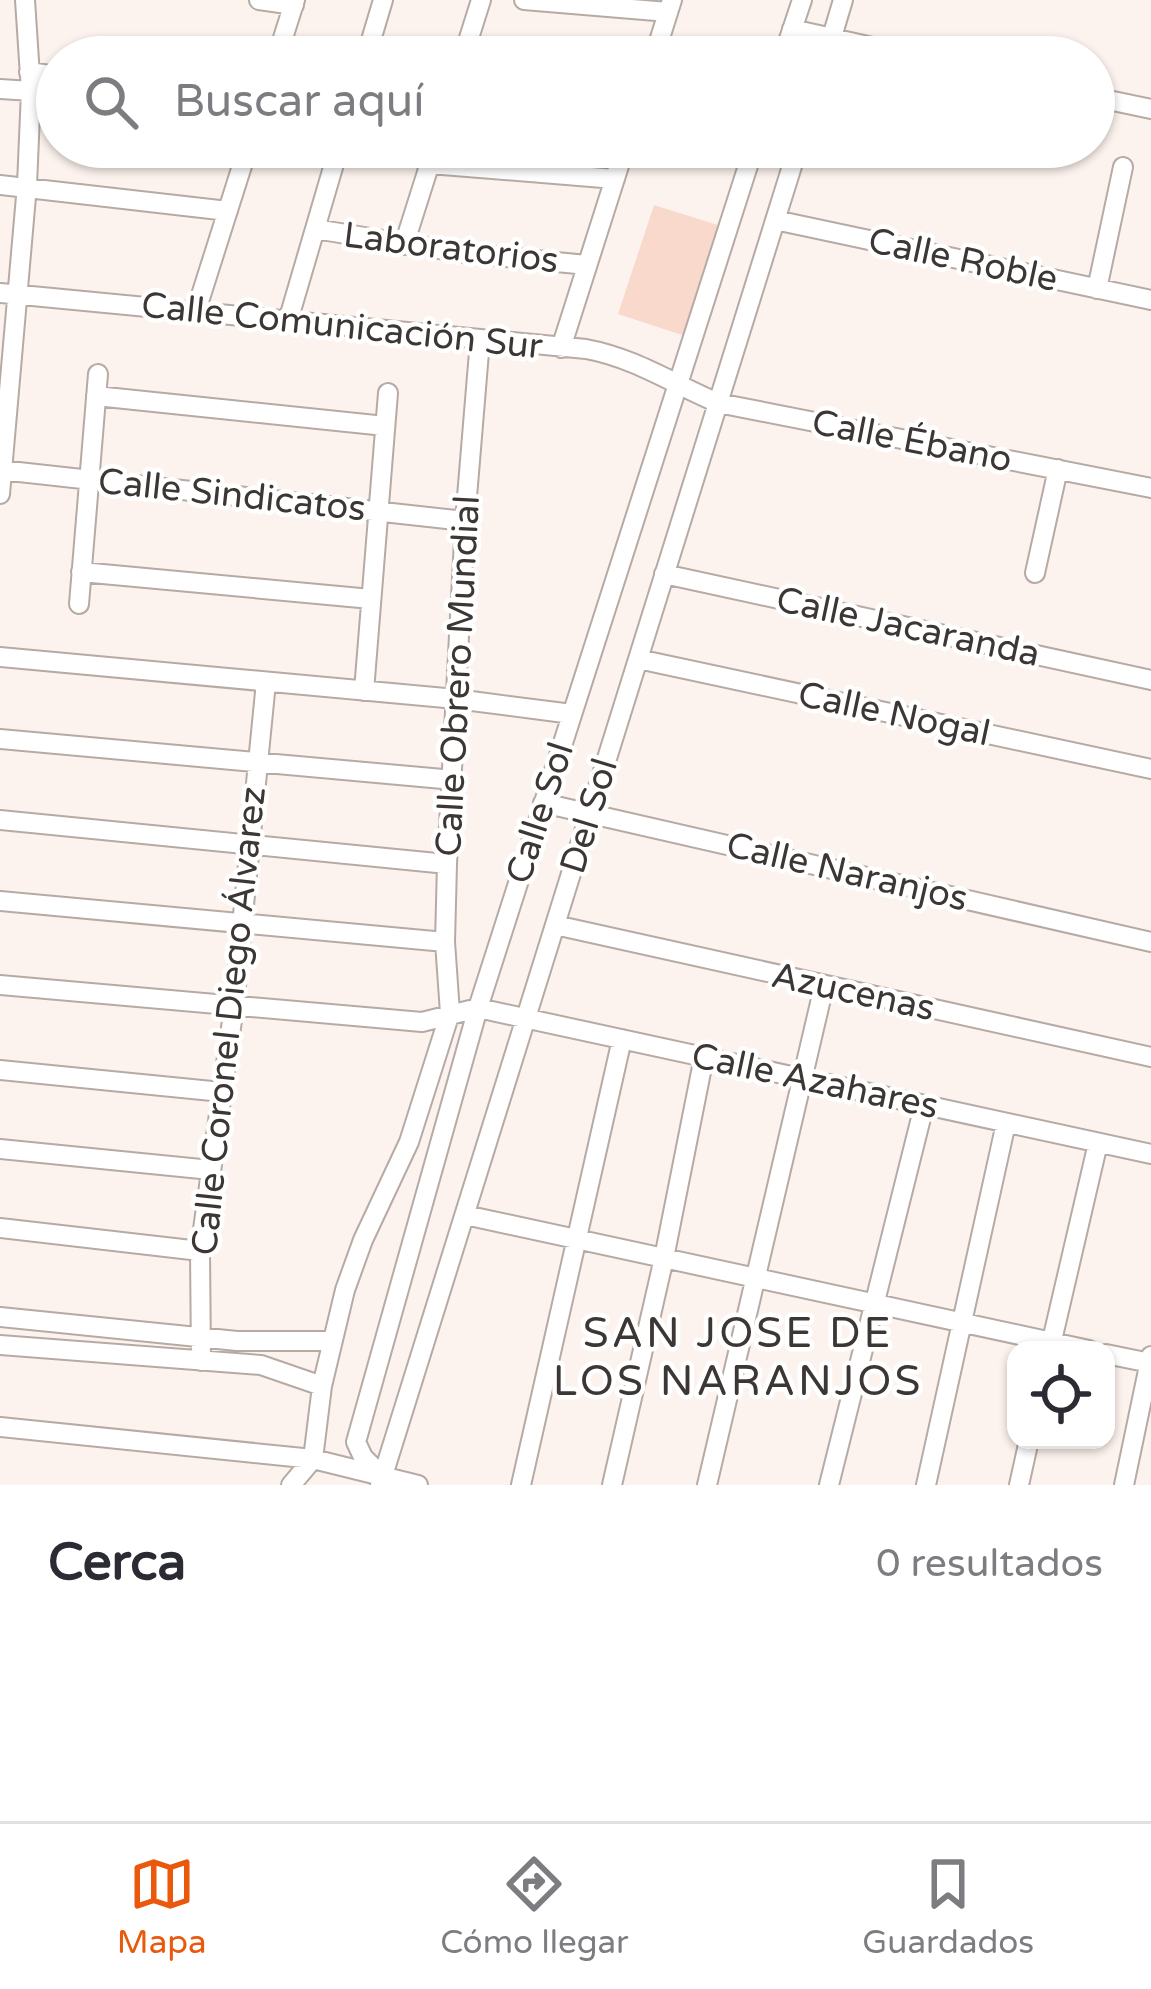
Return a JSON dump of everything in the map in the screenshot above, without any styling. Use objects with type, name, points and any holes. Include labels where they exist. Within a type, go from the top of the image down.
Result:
[{"type":"street","points":[[0,494],[9,294],[27,185],[26,0]]},
{"type":"street","points":[[259,0],[295,2],[284,36]]},
{"type":"street","points":[[372,36],[383,0]]},
{"type":"street","points":[[470,36],[481,0]]},
{"type":"street","points":[[524,0],[670,6],[661,36]]},
{"type":"street","points":[[790,36],[802,0]]},
{"type":"street","points":[[832,36],[843,0]]},
{"type":"street","points":[[793,29],[807,36]]},
{"type":"street","points":[[0,89],[36,81]]},
{"type":"street","points":[[1115,102],[1151,110]]},
{"type":"street","points":[[1097,289],[1124,167]]},
{"type":"street","points":[[196,311],[241,168]]},
{"type":"street","points":[[288,321],[333,168]]},
{"type":"street","points":[[404,245],[428,168]]},
{"type":"street","points":[[531,168],[615,179]]},
{"type":"street","points":[[561,348],[618,168]]},
{"type":"street","name":"Calle Sol","points":[[381,1481],[356,1442],[478,1008],[747,168]]},
{"type":"street","name":"Del Sol","points":[[381,1481],[791,168]]},
{"type":"street","points":[[0,185],[228,211]]},
{"type":"street","name":"Calle Roble","points":[[775,220],[1151,300]]},
{"type":"street","name":"Laboratorios","points":[[315,229],[404,245],[587,265]]},
{"type":"street","name":"Calle Comunicación Sur","points":[[9,294],[610,353],[676,386]]},
{"type":"street","name":"Calle Obrero Mundial","points":[[450,1013],[447,864],[480,340]]},
{"type":"street","points":[[79,604],[98,374]]},
{"type":"street","name":"Calle Ébano","points":[[676,386],[718,403],[1151,488]]},
{"type":"street","points":[[364,691],[388,393]]},
{"type":"street","points":[[96,396],[385,426]]},
{"type":"street","points":[[1035,573],[1058,469]]},
{"type":"street","name":"Calle Sindicatos","points":[[1,470],[465,521]]},
{"type":"street","points":[[81,572],[371,599]]},
{"type":"street","name":"Calle Jacaranda","points":[[664,574],[1151,680]]},
{"type":"street","points":[[0,657],[572,714]]},
{"type":"street","name":"Calle Nogal","points":[[638,658],[1151,769]]},
{"type":"street","name":"Calle Coronel Diego Álvarez","points":[[201,1361],[200,1252],[234,1006],[266,682]]},
{"type":"street","points":[[0,739],[454,780]]},
{"type":"street","name":"Calle Naranjos","points":[[543,803],[1151,942]]},
{"type":"street","points":[[0,820],[447,864]]},
{"type":"street","points":[[0,901],[445,942]]},
{"type":"street","name":"Azucenas","points":[[555,925],[1151,1057]]},
{"type":"street","points":[[0,985],[422,1022],[478,1008]]},
{"type":"street","points":[[707,1485],[824,986]]},
{"type":"street","name":"Calle Azahares","points":[[478,1008],[1151,1154]]},
{"type":"street","points":[[291,1485],[313,1459],[331,1341],[363,1240],[409,1142],[450,1013]]},
{"type":"street","points":[[520,1485],[622,1039]]},
{"type":"street","points":[[613,1485],[704,1057]]},
{"type":"street","points":[[0,1070],[222,1092]]},
{"type":"street","points":[[829,1485],[924,1106]]},
{"type":"street","points":[[926,1485],[1006,1123]]},
{"type":"street","points":[[1052,1341],[1098,1143]]},
{"type":"street","points":[[0,1149],[211,1170]]},
{"type":"street","points":[[465,1215],[1032,1341]]},
{"type":"street","points":[[0,1228],[200,1252]]},
{"type":"street","points":[[0,1317],[237,1341],[331,1341]]},
{"type":"street","points":[[237,1341],[261,1365]]},
{"type":"street","points":[[0,1345],[261,1365],[322,1386]]},
{"type":"street","points":[[1115,1355],[1150,1360],[1124,1485]]},
{"type":"street","points":[[0,1427],[313,1459],[332,1475],[418,1485]]},
{"type":"street","points":[[1019,1485],[1027,1449]]},
{"type":"shaded area","points":[[654,205],[724,227],[688,337],[618,314]]},
{"type":"district","name":"SAN JOSE DE LOS NARANJOS","points":[[738,1357]]}]
